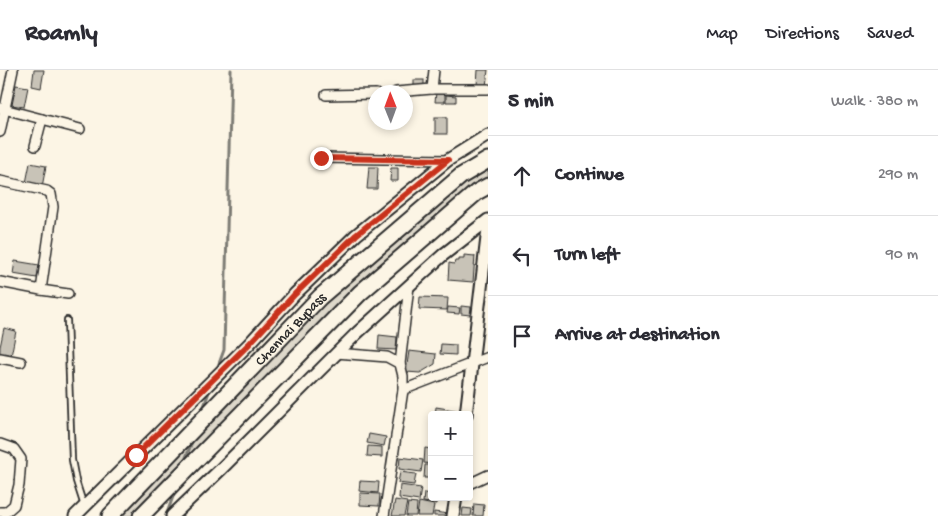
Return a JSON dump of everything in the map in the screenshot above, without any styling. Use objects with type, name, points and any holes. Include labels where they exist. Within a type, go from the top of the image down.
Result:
[{"type":"highway","name":"Chennai Bypass","points":[[110,516],[320,297],[461,176],[488,160]]},
{"type":"highway","name":"Chennai Bypass","points":[[141,516],[360,294],[477,192],[488,186]]},
{"type":"street","points":[[0,132],[3,108],[13,70]]},
{"type":"street","points":[[432,89],[434,70]]},
{"type":"street","points":[[413,91],[488,89]]},
{"type":"street","points":[[326,95],[368,94]]},
{"type":"street","points":[[3,108],[80,129]]},
{"type":"street","points":[[35,146],[42,119]]},
{"type":"street","points":[[75,516],[356,235],[448,160],[488,135]]},
{"type":"street","points":[[321,158],[448,160]]},
{"type":"street","points":[[0,181],[47,190],[51,194],[52,207],[41,290]]},
{"type":"street","points":[[172,516],[356,334],[443,255],[488,220]]},
{"type":"street","points":[[466,411],[488,229]]},
{"type":"street","points":[[0,282],[68,294]]},
{"type":"street","points":[[384,516],[402,390],[403,376],[400,364],[409,286]]},
{"type":"street","points":[[336,353],[387,357],[400,364]]},
{"type":"street","points":[[402,390],[488,357]]},
{"type":"street","points":[[0,358],[21,362]]},
{"type":"street","points":[[0,444],[14,448],[21,459],[19,485],[14,506],[6,512],[0,512]]},
{"type":"street","points":[[473,482],[488,475]]},
{"type":"street","points":[[453,516],[455,501]]},
{"type":"lane","points":[[67,320],[72,460],[84,507]]},
{"type":"shaded area","points":[[488,167],[488,181],[134,516],[117,516],[326,300],[460,180]]},
{"type":"building","points":[[34,70],[44,70],[41,88],[32,86]]},
{"type":"building","points":[[478,70],[488,70],[486,86],[477,85]]},
{"type":"building","points":[[414,80],[424,80],[424,86],[414,86]]},
{"type":"building","points":[[16,85],[28,87],[24,107],[12,105]]},
{"type":"building","points":[[436,92],[445,92],[445,102],[435,102]]},
{"type":"building","points":[[446,95],[456,96],[456,102],[446,102]]},
{"type":"building","points":[[435,117],[447,117],[447,134],[435,134]]},
{"type":"building","points":[[30,163],[46,166],[42,187],[26,183]]},
{"type":"building","points":[[369,167],[378,167],[377,189],[367,189]]},
{"type":"building","points":[[391,168],[398,168],[398,181],[390,181]]},
{"type":"building","points":[[464,255],[475,256],[473,282],[448,280],[449,263],[454,264],[459,259],[464,259]]},
{"type":"building","points":[[15,261],[39,265],[37,278],[13,274]]},
{"type":"building","points":[[420,297],[448,298],[447,310],[419,309]]},
{"type":"building","points":[[461,306],[471,307],[470,315],[461,314]]},
{"type":"building","points":[[448,307],[460,308],[459,314],[447,313]]},
{"type":"building","points":[[4,328],[16,331],[11,356],[0,353]]},
{"type":"building","points":[[379,335],[397,337],[396,350],[378,349]]},
{"type":"building","points":[[441,344],[456,345],[456,355],[440,354]]},
{"type":"building","points":[[409,351],[436,354],[435,364],[420,373],[406,372]]},
{"type":"building","points":[[436,407],[460,411],[436,411]]},
{"type":"building","points":[[369,434],[386,437],[384,446],[367,443]]},
{"type":"building","points":[[368,446],[382,447],[382,457],[367,456]]},
{"type":"building","points":[[425,448],[428,448],[428,464],[424,463]]},
{"type":"building","points":[[400,457],[423,460],[421,472],[399,469]]},
{"type":"building","points":[[425,465],[428,465],[428,478],[424,478]]},
{"type":"building","points":[[400,472],[416,474],[414,485],[398,483]]},
{"type":"building","points":[[360,481],[379,482],[378,493],[359,491]]},
{"type":"building","points":[[400,485],[421,488],[419,501],[399,498]]},
{"type":"building","points":[[360,493],[380,494],[379,506],[360,505]]},
{"type":"building","points":[[424,493],[428,494],[428,501],[436,501],[436,504],[423,502]]},
{"type":"building","points":[[395,500],[407,502],[404,516],[392,516]]},
{"type":"building","points":[[419,502],[434,505],[432,516],[417,516]]},
{"type":"building","points":[[408,503],[417,504],[416,516],[406,516]]},
{"type":"building","points":[[474,504],[484,505],[483,516],[473,516]]},
{"type":"building","points":[[463,508],[472,509],[471,516],[462,516]]},
{"type":"building","points":[[434,512],[449,514],[449,516],[434,516]]},
{"type":"waterway","points":[[217,369],[224,350],[231,70]]},
{"type":"waterway","points":[[202,412],[210,389]]},
{"type":"waterway","points":[[184,463],[193,439]]},
{"type":"waterway","points":[[166,516],[175,491]]},
{"type":"route","points":[[136,455],[356,235],[448,160],[321,158]]}]
